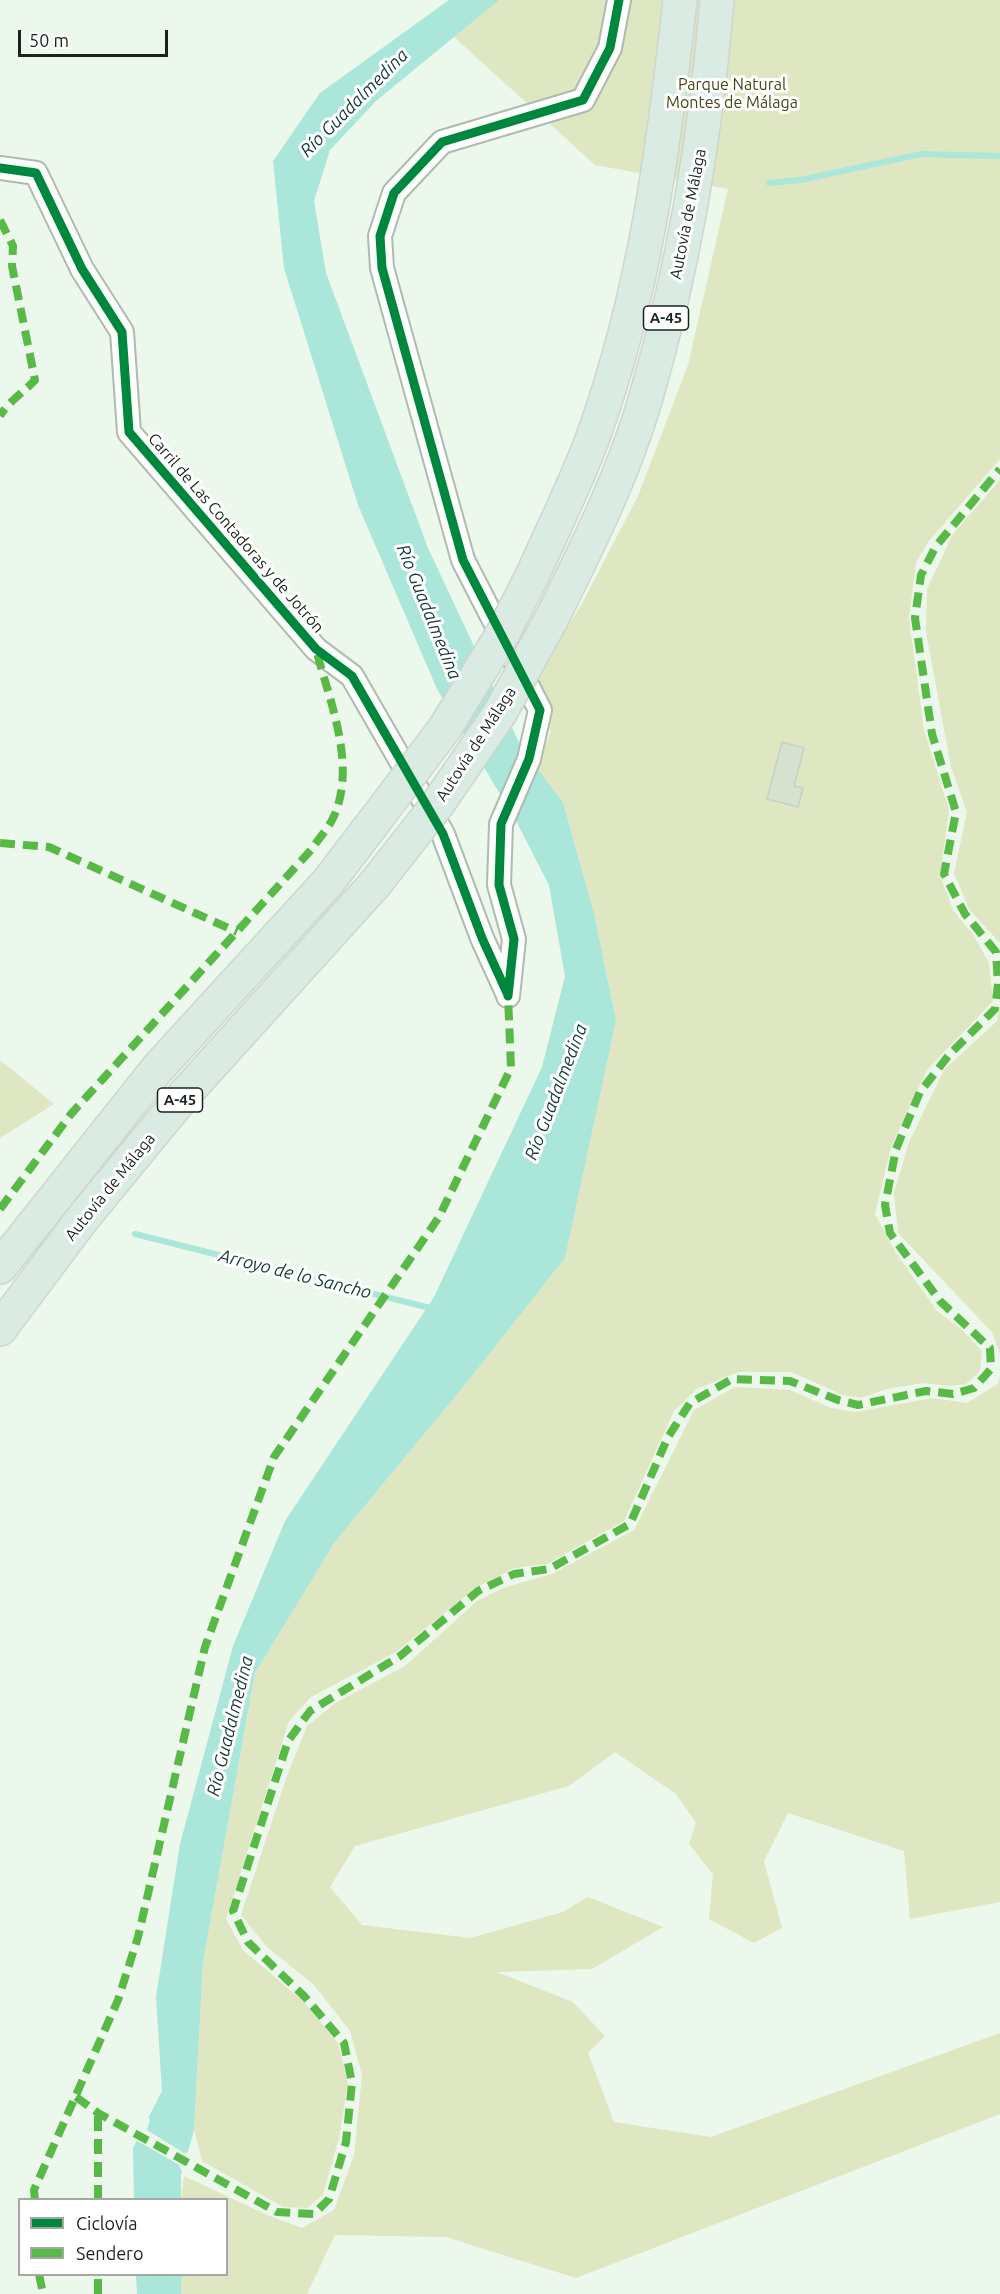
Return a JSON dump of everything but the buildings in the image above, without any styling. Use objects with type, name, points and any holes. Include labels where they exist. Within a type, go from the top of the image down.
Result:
[{"type":"highway","name":"A-45","points":[[0,1267],[158,1068],[328,882],[445,728],[503,633],[533,574],[593,437],[632,307],[663,150],[680,0]]},
{"type":"highway","name":"Autovía de Málaga","points":[[0,1329],[83,1218],[185,1094],[375,884],[437,805],[500,713],[552,618],[602,516],[646,399],[686,240],[709,92],[717,0]]},
{"type":"street","name":"Carril de Las Contadoras y de Jotrón","points":[[0,168],[36,173],[82,269],[122,332],[129,432],[316,649],[352,676],[443,834],[482,938],[508,996],[514,939],[499,885],[501,824],[529,759],[540,710],[463,560],[382,267],[380,236],[394,193],[442,142],[583,100],[610,48],[619,0]]},
{"type":"green space","name":"Parque Natural Montes de Málaga","points":[[471,0],[1000,0],[1000,459],[929,541],[916,562],[909,618],[924,730],[949,810],[940,876],[953,910],[974,936],[989,963],[993,1001],[927,1070],[891,1147],[875,1214],[896,1253],[937,1311],[962,1330],[982,1351],[980,1371],[966,1384],[950,1386],[922,1383],[887,1389],[861,1398],[843,1395],[791,1372],[738,1372],[697,1389],[674,1411],[624,1521],[547,1564],[515,1568],[477,1587],[396,1652],[311,1697],[289,1721],[226,1919],[243,1950],[304,2002],[338,2043],[348,2083],[339,2138],[323,2195],[307,2208],[283,2207],[202,2161],[194,2130],[203,1962],[255,1673],[335,1542],[468,1381],[565,1258],[616,1021],[594,913],[563,802],[535,768],[551,732],[534,687],[560,637],[579,609],[638,496],[688,365],[728,189],[595,165],[443,27]]},
{"type":"green space","points":[[1000,480],[1000,943],[969,909],[954,873],[967,812],[951,767],[926,632],[927,589],[953,534]]},
{"type":"green space","points":[[1000,1006],[1000,1354],[992,1332],[898,1233],[894,1193],[909,1142],[944,1070],[997,1021]]},
{"type":"green space","points":[[0,1060],[54,1104],[0,1138]]},
{"type":"green space","points":[[1000,1376],[1000,1902],[910,1919],[904,1851],[788,1813],[764,1861],[782,1928],[754,1943],[709,1919],[713,1874],[689,1844],[696,1823],[676,1794],[615,1752],[569,1786],[355,1846],[330,1887],[362,1925],[470,1938],[563,1912],[588,1897],[663,1927],[592,1969],[497,1972],[573,2002],[605,2036],[588,2053],[614,2122],[711,2137],[1000,2033],[1000,2114],[576,2278],[446,2237],[335,2235],[307,2294],[181,2294],[181,2276],[228,2276],[228,2198],[181,2198],[184,2176],[267,2215],[302,2228],[334,2210],[354,2155],[362,2075],[350,2031],[314,1985],[267,1947],[241,1915],[288,1773],[307,1726],[337,1702],[405,1666],[477,1601],[503,1588],[552,1574],[634,1530],[694,1410],[735,1387],[790,1390],[831,1408],[855,1412],[933,1398],[967,1403],[998,1384]]},
{"type":"water","name":"Río Guadalmedina","points":[[449,0],[499,0],[376,101],[330,150],[314,201],[326,273],[428,548],[523,751],[563,802],[594,913],[616,1021],[565,1258],[468,1381],[335,1542],[255,1673],[203,1962],[194,2130],[181,2176],[181,2198],[134,2198],[133,2148],[162,2091],[156,1997],[180,1844],[233,1646],[285,1521],[434,1297],[542,1067],[565,976],[549,885],[515,819],[437,689],[358,505],[284,268],[273,161],[320,93]]},
{"type":"water","points":[[136,2276],[181,2276],[181,2294],[137,2294]]},
{"type":"pier","points":[[146,2117],[150,2119],[147,2130],[184,2153],[191,2152],[184,2176],[179,2165],[134,2139]]},
{"type":"waterway","points":[[769,183],[801,180],[921,154],[1000,156]]},
{"type":"waterway","name":"Arroyo de lo Sancho","points":[[135,1234],[434,1309]]},
{"type":"marked path","points":[[0,220],[13,246],[12,266],[35,380],[12,401],[0,416]]},
{"type":"marked path","points":[[76,2097],[98,2113],[277,2212],[314,2214],[329,2199],[346,2142],[352,2083],[344,2043],[305,1997],[248,1942],[233,1911],[288,1741],[310,1711],[400,1656],[478,1591],[514,1574],[549,1569],[630,1524],[668,1437],[690,1403],[732,1379],[790,1381],[838,1400],[858,1405],[926,1391],[953,1394],[974,1388],[991,1369],[990,1348],[940,1301],[890,1233],[885,1205],[896,1149],[920,1092],[949,1055],[995,1009],[998,984],[996,952],[965,914],[944,874],[956,812],[932,734],[915,618],[921,575],[936,546],[1000,469]]},
{"type":"marked path","points":[[0,1209],[71,1114],[311,850],[332,820],[340,796],[343,775],[342,754],[316,649]]},
{"type":"marked path","points":[[0,843],[49,847],[237,932]]},
{"type":"marked path","points":[[35,2198],[34,2190],[118,2000],[138,1937],[205,1647],[274,1457],[439,1217],[511,1068],[508,996]]},
{"type":"marked path","points":[[98,2113],[98,2198]]},
{"type":"marked path","points":[[39,2276],[43,2294]]},
{"type":"marked path","points":[[98,2276],[98,2294]]},
{"type":"cycle path","points":[[508,996],[514,939],[499,885],[501,824],[529,759],[540,710],[463,560],[382,268],[380,236],[394,193],[442,142],[583,100],[610,48],[619,0]]},
{"type":"cycle path","points":[[0,168],[36,173],[82,269],[122,332],[129,432],[316,649],[352,676],[443,834],[482,938],[507,993]]}]
